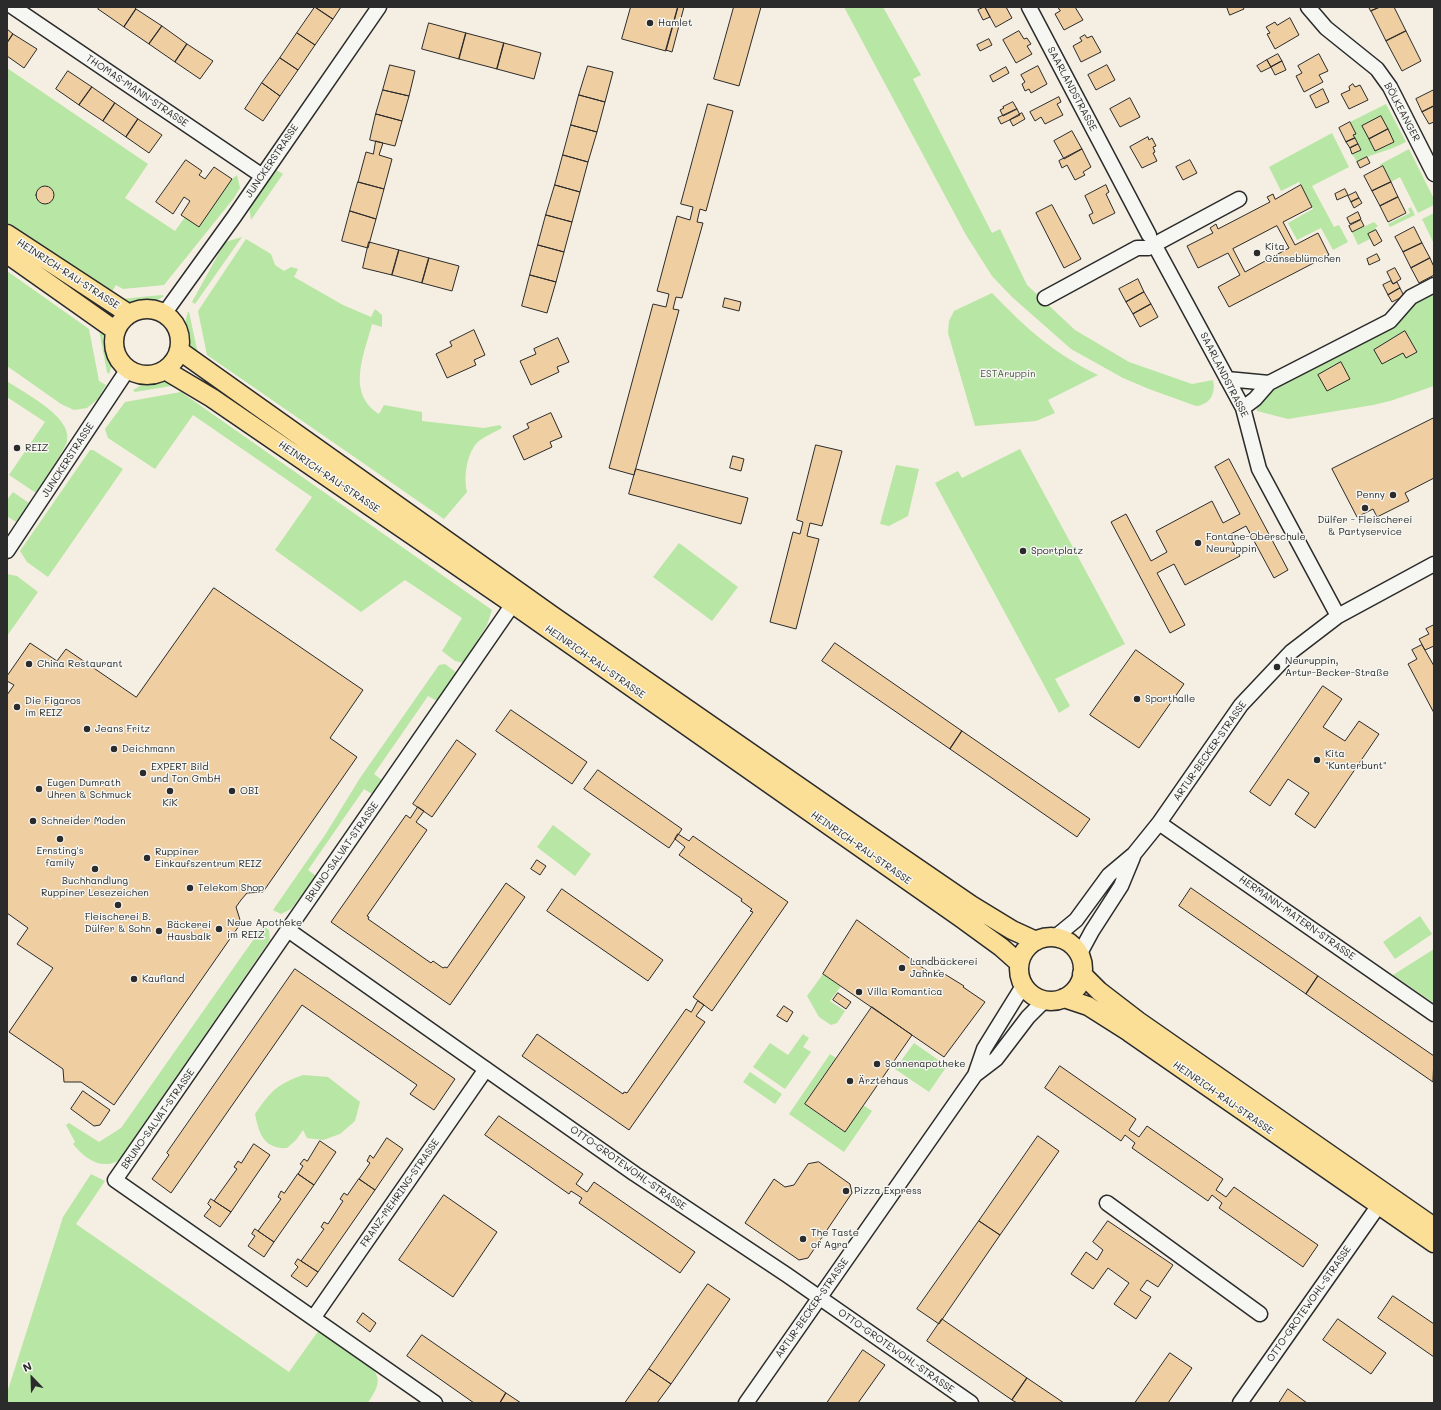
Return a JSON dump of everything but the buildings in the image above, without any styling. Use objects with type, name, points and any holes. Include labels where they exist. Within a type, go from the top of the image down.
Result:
[{"type":"main road","name":"HEINRICH-RAU-STRASSE","points":[[7,234],[129,314]]},
{"type":"main road","name":"HEINRICH-RAU-STRASSE","points":[[7,254],[116,331]]},
{"type":"main road","points":[[150,309],[164,314],[173,322],[179,332],[180,351],[173,362],[165,370],[149,375],[135,373],[128,369],[118,358],[115,350],[114,336],[116,331],[129,314],[136,311],[150,309]]},
{"type":"main road","name":"HEINRICH-RAU-STRASSE","points":[[180,351],[553,616],[863,831],[971,904],[1012,930],[1036,941]]},
{"type":"main road","name":"HEINRICH-RAU-STRASSE","points":[[165,370],[187,381],[219,402],[513,604],[961,918],[1001,947],[1019,963]]},
{"type":"main road","points":[[1054,938],[1064,941],[1073,947],[1079,955],[1082,964],[1082,974],[1079,984],[1073,992],[1064,998],[1055,1001],[1044,1001],[1029,993],[1023,986],[1020,979],[1019,963],[1028,946],[1036,941],[1054,938]]},
{"type":"main road","name":"HEINRICH-RAU-STRASSE","points":[[1082,974],[1099,991],[1138,1021],[1337,1159],[1382,1200],[1434,1243]]},
{"type":"main road","name":"HEINRICH-RAU-STRASSE","points":[[1064,998],[1088,1006],[1382,1200],[1434,1227]]},
{"type":"street","name":"JUNCKERSTRASSE","points":[[164,314],[190,280],[261,175],[379,7]]},
{"type":"street","name":"SAARLANDSTRASSE","points":[[1029,7],[1150,242],[1243,408],[1259,469],[1338,616]]},
{"type":"street","name":"BÖLKEANGER","points":[[1308,7],[1326,28],[1377,69],[1390,87],[1434,174]]},
{"type":"street","name":"THOMAS-MANN-STRASSE","points":[[21,9],[261,175]]},
{"type":"street","points":[[1045,298],[1137,248],[1239,199]]},
{"type":"street","points":[[1243,408],[1255,399],[1269,383],[1390,320],[1411,297],[1434,285]]},
{"type":"street","name":"JUNCKERSTRASSE","points":[[7,551],[128,369]]},
{"type":"street","points":[[1227,379],[1269,383]]},
{"type":"street","name":"ARTUR-BECKER-STRASSE","points":[[1054,938],[1076,920],[1109,875],[1134,854],[1159,823],[1241,705],[1291,652],[1338,616],[1434,564]]},
{"type":"street","name":"BRUNO-SALVAT-STRASSE","points":[[314,1317],[116,1180],[513,604]]},
{"type":"street","name":"HERMANN-MATERN-STRASSE","points":[[1159,823],[1434,1014]]},
{"type":"street","name":"ARTUR-BECKER-STRASSE","points":[[1079,955],[1092,931],[1121,886],[1134,854]]},
{"type":"street","name":"OTTO-GROTEWOHL-STRASSE","points":[[288,930],[635,1174],[971,1403]]},
{"type":"street","name":"ARTUR-BECKER-STRASSE","points":[[746,1403],[975,1075],[984,1049],[1023,986]]},
{"type":"street","name":"ARTUR-BECKER-STRASSE","points":[[975,1075],[996,1059],[1028,1017],[1044,1001]]},
{"type":"street","name":"FRANZ-MEHRING-STRASSE","points":[[314,1317],[486,1069]]},
{"type":"street","name":"OTTO-GROTEWOHL-STRASSE","points":[[1240,1403],[1382,1200]]},
{"type":"street","points":[[1107,1203],[1260,1314]]},
{"type":"street","points":[[314,1317],[435,1403]]},
{"type":"green space","points":[[844,7],[883,7],[921,75],[913,79],[992,233],[1000,229],[1027,285],[1075,330],[1129,362],[1192,384],[1213,380],[1213,394],[1208,401],[1196,406],[1149,389],[1123,378],[1071,349],[1012,297],[992,276],[966,235]]},
{"type":"green space","points":[[7,68],[148,164],[125,198],[175,231],[185,217],[237,175],[240,188],[234,198],[164,285],[123,289],[116,285],[109,296],[7,225]]},
{"type":"green space","points":[[1386,104],[1406,142],[1357,162],[1352,154],[1360,150],[1353,135],[1355,134],[1350,122]]},
{"type":"green space","points":[[1332,133],[1349,167],[1312,186],[1334,227],[1339,225],[1348,242],[1333,250],[1321,228],[1297,240],[1288,223],[1313,209],[1299,182],[1281,191],[1269,167]]},
{"type":"green space","points":[[1409,149],[1434,199],[1434,205],[1418,213],[1400,177],[1391,182],[1383,166],[1379,165]]},
{"type":"green space","points":[[275,169],[283,174],[251,220],[249,206]]},
{"type":"green space","points":[[1411,207],[1415,215],[1390,227],[1388,224],[1410,213],[1408,209]]},
{"type":"green space","points":[[1434,213],[1434,244],[1422,219]]},
{"type":"green space","points":[[1374,222],[1378,226],[1375,228],[1376,230],[1368,234],[1370,239],[1358,245],[1352,232]]},
{"type":"green space","points":[[242,237],[195,304],[192,302],[225,242]]},
{"type":"green space","points":[[246,239],[271,254],[275,265],[284,271],[291,267],[298,269],[294,277],[343,305],[371,317],[375,309],[382,315],[382,327],[372,324],[360,373],[360,384],[363,395],[369,405],[379,414],[384,405],[422,412],[422,421],[484,428],[500,425],[502,428],[479,441],[475,445],[467,465],[467,492],[444,519],[207,355],[198,311]]},
{"type":"green space","points":[[7,271],[89,329],[99,381],[106,385],[98,399],[87,408],[74,410],[61,404],[7,366]]},
{"type":"green space","points":[[1434,289],[1434,386],[1390,401],[1373,405],[1288,419],[1257,411],[1256,402],[1272,384]]},
{"type":"green space","name":"ESTAruppin","points":[[992,293],[1041,339],[1067,358],[1098,375],[1048,400],[1055,413],[1036,421],[975,426],[948,333],[949,321],[954,311]]},
{"type":"green space","points":[[164,296],[157,300],[138,306],[129,305],[121,299]]},
{"type":"green space","points":[[188,312],[198,354],[190,345],[186,335],[185,324]]},
{"type":"green space","points":[[101,327],[107,337],[111,349],[112,362],[109,374],[107,372],[99,330]]},
{"type":"green space","points":[[171,380],[177,385],[135,392],[133,390],[145,383]]},
{"type":"green space","points":[[7,381],[46,406],[63,423],[67,432],[67,441],[65,446],[36,493],[9,475],[45,422],[7,397]]},
{"type":"green space","points":[[181,392],[492,610],[487,625],[464,663],[455,661],[442,651],[462,618],[405,580],[361,612],[275,550],[312,497],[193,415],[155,469],[108,438],[105,429],[125,402]]},
{"type":"green space","name":"Sportplatz","points":[[1020,449],[1125,644],[1055,679],[1070,706],[1059,713],[935,483],[958,471],[962,478]]},
{"type":"green space","points":[[90,450],[93,450],[123,469],[48,577],[27,562],[20,551]]},
{"type":"green space","points":[[896,465],[919,469],[908,516],[889,526],[880,524]]},
{"type":"green space","points":[[13,492],[29,503],[16,522],[7,516],[7,500]]},
{"type":"green space","points":[[679,543],[738,587],[712,621],[653,577]]},
{"type":"green space","points":[[7,574],[17,576],[38,592],[7,636]]},
{"type":"green space","points":[[445,664],[457,673],[437,701],[428,696],[374,774],[382,780],[372,794],[364,789],[308,870],[316,876],[291,909],[281,914],[273,910],[325,835],[360,778],[439,665]]},
{"type":"green space","points":[[553,825],[591,854],[575,876],[537,847]]},
{"type":"green space","points":[[1420,916],[1432,934],[1395,959],[1383,942]]},
{"type":"green space","points":[[263,926],[269,930],[270,940],[119,1160],[106,1164],[94,1161],[82,1154],[73,1144],[75,1142],[66,1125],[69,1123],[99,1142],[121,1128]]},
{"type":"green space","points":[[1434,949],[1434,1003],[1393,975]]},
{"type":"green space","points":[[823,974],[841,986],[830,1001],[845,1011],[837,1023],[831,1025],[819,1017],[807,996]]},
{"type":"green space","points":[[803,1034],[809,1038],[803,1047],[811,1052],[785,1089],[753,1067],[770,1043],[788,1055]]},
{"type":"green space","points":[[914,1043],[947,1066],[929,1092],[895,1069]]},
{"type":"green space","points":[[830,1054],[836,1058],[805,1104],[844,1132],[863,1105],[872,1111],[844,1152],[789,1114]]},
{"type":"green space","points":[[750,1072],[782,1094],[775,1104],[743,1082]]},
{"type":"green space","points":[[303,1075],[328,1077],[360,1102],[355,1121],[340,1134],[323,1140],[307,1138],[303,1130],[296,1140],[287,1148],[273,1146],[264,1139],[261,1134],[255,1114],[275,1089],[286,1082]]},
{"type":"green space","points":[[91,1174],[105,1181],[76,1224],[289,1372],[319,1330],[373,1369],[378,1382],[368,1403],[7,1403],[7,1393],[63,1217]]},
{"type":"place","name":"Hamlet","points":[[650,23]]},
{"type":"place","name":"Kita Gänseblümchen","points":[[1257,253]]},
{"type":"place","name":"REIZ","points":[[17,448]]},
{"type":"place","name":"Penny","points":[[1393,495]]},
{"type":"place","name":"Dülfer - Fleischerei & Partyservice","points":[[1365,508]]},
{"type":"place","name":"Fontane-Oberschule Neuruppin","points":[[1198,543]]},
{"type":"place","name":"Sportplatz","points":[[1023,551]]},
{"type":"place","name":"China Restaurant","points":[[29,664]]},
{"type":"place","name":"Neuruppin, Artur-Becker-Straße","points":[[1277,667]]},
{"type":"place","name":"Sporthalle","points":[[1137,699]]},
{"type":"place","name":"Die Figaros im REIZ","points":[[17,707]]},
{"type":"place","name":"Jeans Fritz","points":[[87,729]]},
{"type":"place","name":"Deichmann","points":[[114,749]]},
{"type":"place","name":"Kita \"Kunterbunt\"","points":[[1317,760]]},
{"type":"place","name":"EXPERT Bild und Ton GmbH","points":[[143,773]]},
{"type":"place","name":"Eugen Dumrath Uhren & Schmuck","points":[[39,789]]},
{"type":"place","name":"KiK","points":[[170,791]]},
{"type":"place","name":"OBI","points":[[232,791]]},
{"type":"place","name":"Schneider Moden","points":[[33,821]]},
{"type":"place","name":"Ernsting's family","points":[[60,839]]},
{"type":"place","name":"Ruppiner Einkaufszentrum REIZ","points":[[147,858]]},
{"type":"place","name":"Buchhandlung Ruppiner Lesezeichen","points":[[95,869]]},
{"type":"place","name":"Telekom Shop","points":[[190,888]]},
{"type":"place","name":"Fleischerei B. Dülfer & Sohn","points":[[118,905]]},
{"type":"place","name":"Neue Apotheke im REIZ","points":[[219,929]]},
{"type":"place","name":"Bäckerei Hausbalk","points":[[159,931]]},
{"type":"place","name":"Landbäckerei Jahnke","points":[[902,968]]},
{"type":"place","name":"Kaufland","points":[[134,979]]},
{"type":"place","name":"Villa Romantica","points":[[859,992]]},
{"type":"place","name":"Sonnenapotheke","points":[[877,1064]]},
{"type":"place","name":"Ärztehaus","points":[[850,1081]]},
{"type":"place","name":"Pizza Express","points":[[846,1191]]},
{"type":"place","name":"The Taste of Agra","points":[[803,1239]]}]
